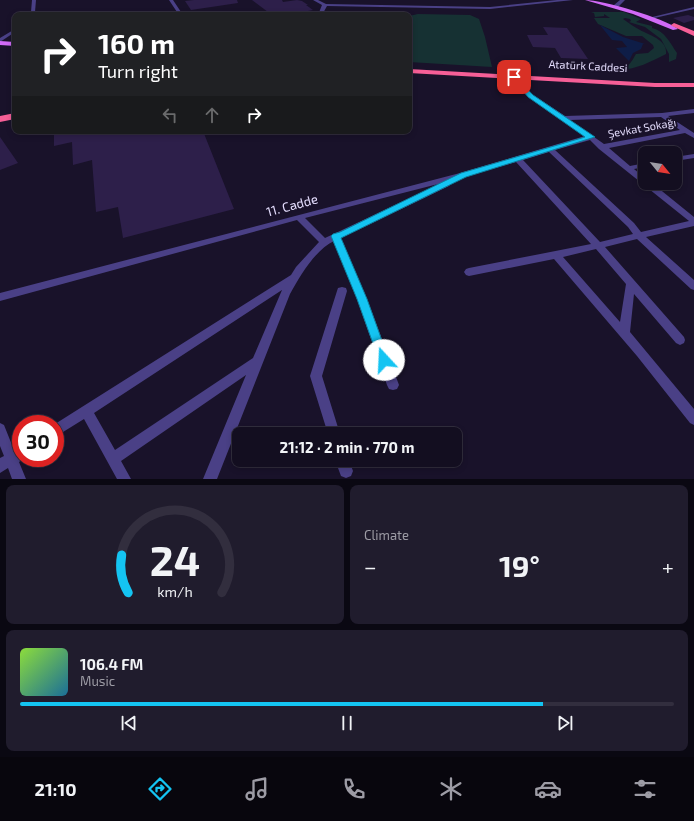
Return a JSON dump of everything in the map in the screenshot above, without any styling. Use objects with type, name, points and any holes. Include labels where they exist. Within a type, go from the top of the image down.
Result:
[{"type":"highway","points":[[675,27],[694,36]]},
{"type":"highway","name":"Atatürk Caddesi","points":[[412,67],[656,83]]},
{"type":"highway","points":[[412,71],[694,86]]},
{"type":"highway","points":[[656,83],[694,80]]},
{"type":"highway","points":[[0,115],[12,113]]},
{"type":"highway","points":[[0,119],[12,117]]},
{"type":"main road","points":[[587,0],[653,18]]},
{"type":"main road","points":[[595,0],[644,14],[675,27]]},
{"type":"main road","points":[[0,45],[12,46]]},
{"type":"street","points":[[33,12],[34,0]]},
{"type":"street","points":[[171,0],[179,12]]},
{"type":"street","points":[[315,0],[325,5],[490,8],[571,0]]},
{"type":"street","points":[[616,6],[623,0]]},
{"type":"street","points":[[322,12],[325,5]]},
{"type":"street","points":[[653,18],[694,9]]},
{"type":"street","points":[[653,18],[694,9]]},
{"type":"street","points":[[644,14],[663,15]]},
{"type":"street","points":[[0,40],[12,32]]},
{"type":"street","points":[[514,77],[531,96],[591,137],[638,176]]},
{"type":"street","points":[[686,111],[694,116]]},
{"type":"street","points":[[565,118],[662,114],[694,111]]},
{"type":"street","points":[[662,114],[694,136]]},
{"type":"street","name":"Şevkat Sokağı","points":[[602,147],[687,131]]},
{"type":"street","name":"11. Cadde","points":[[0,297],[463,175],[591,137]]},
{"type":"street","points":[[551,150],[694,286]]},
{"type":"street","points":[[682,158],[694,156]]},
{"type":"street","points":[[518,159],[598,245],[680,340]]},
{"type":"street","points":[[628,168],[638,166]]},
{"type":"street","points":[[210,479],[285,294],[299,269],[324,242],[463,175]]},
{"type":"street","points":[[656,190],[694,222]]},
{"type":"street","points":[[299,217],[324,242]]},
{"type":"street","points":[[469,272],[556,255],[694,222]]},
{"type":"street","points":[[336,236],[362,299],[393,385]]},
{"type":"street","points":[[556,255],[694,419]]},
{"type":"street","points":[[64,425],[293,278]]},
{"type":"street","points":[[624,334],[631,283]]},
{"type":"street","points":[[332,427],[316,376],[342,291]]},
{"type":"street","points":[[113,459],[258,361]]},
{"type":"street","points":[[86,411],[124,479]]},
{"type":"street","points":[[0,429],[12,449]]},
{"type":"street","points":[[0,466],[12,458]]},
{"type":"street","points":[[17,467],[19,479]]},
{"type":"green space","points":[[591,12],[624,12],[641,19],[636,22],[652,26],[652,28],[667,38],[677,53],[676,59],[669,62],[669,54],[661,39],[645,27],[629,22],[631,21],[630,19],[625,18],[623,19],[661,42],[666,49],[666,54],[638,67],[620,70],[615,67],[623,67],[628,65],[636,54],[648,53],[654,48],[653,45],[642,36],[626,36],[598,24],[594,18],[610,18],[604,14],[604,16],[595,17],[594,13]]},
{"type":"green space","points":[[418,14],[470,15],[479,19],[492,67],[412,62],[412,15]]},
{"type":"water","points":[[600,25],[623,37],[645,44],[643,44],[641,49],[633,53],[629,61],[616,48],[627,47],[622,41],[612,40]]},
{"type":"building","points":[[237,0],[238,3],[191,10],[185,1]]},
{"type":"building","points":[[252,0],[282,0],[283,2],[297,0],[302,1],[313,10],[303,12],[268,12]]},
{"type":"building","points":[[688,15],[694,17],[694,20],[684,23],[673,18]]},
{"type":"building","points":[[543,27],[567,28],[588,59],[561,58],[555,48],[533,47],[527,35],[548,35]]},
{"type":"building","points":[[54,134],[204,134],[234,209],[123,238],[118,207],[96,212],[92,160],[73,165],[72,142],[54,146]]},
{"type":"building","points":[[0,137],[18,163],[0,170]]},
{"type":"route","points":[[384,360],[362,299],[336,236],[343,234],[463,175],[591,137],[531,96],[514,77]]}]
